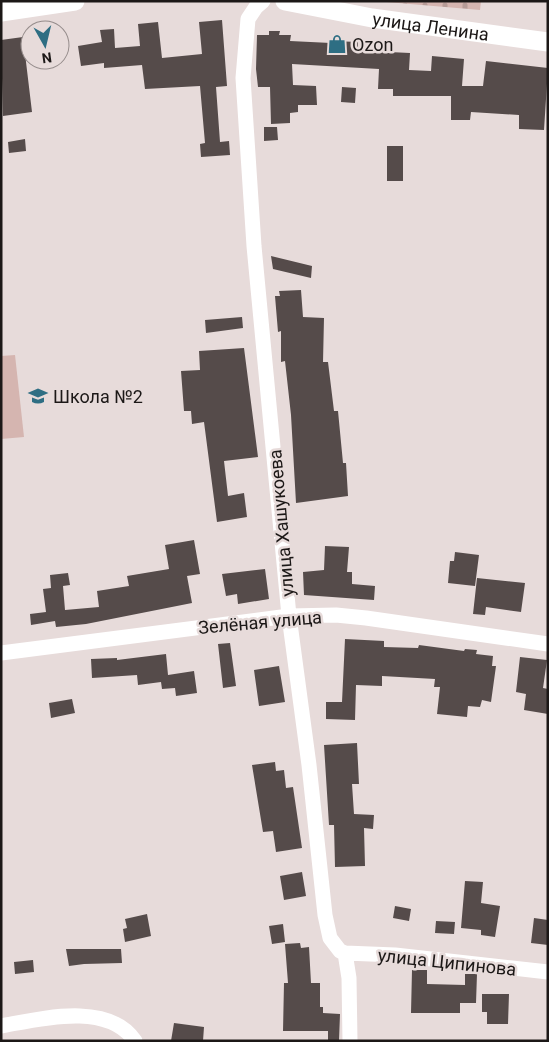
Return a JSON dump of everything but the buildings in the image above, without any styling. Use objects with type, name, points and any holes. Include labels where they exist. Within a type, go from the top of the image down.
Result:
[{"type":"street","points":[[1,12],[75,1]]},
{"type":"street","name":"улица Хашукоева","points":[[263,1],[256,7],[248,19],[243,78],[255,256],[289,616],[309,765],[325,915],[330,938],[346,953]]},
{"type":"street","name":"улица Ленина","points":[[285,1],[366,17],[548,42]]},
{"type":"street","name":"Зелёная улица","points":[[1,653],[289,616],[318,615],[359,618],[548,644]]},
{"type":"street","points":[[346,953],[349,978],[350,1041]]},
{"type":"street","name":"улица Ципинова","points":[[346,953],[394,955],[548,972]]},
{"type":"street","points":[[1,1026],[58,1017],[79,1016],[113,1022],[125,1028],[134,1041]]},
{"type":"green space","points":[[375,1],[481,1],[480,10]]},
{"type":"green space","points":[[15,355],[24,437],[1,439],[1,356]]},
{"type":"place","name":"Ozon","points":[[337,44]]},
{"type":"place","name":"Школа №2","points":[[38,396]]}]
